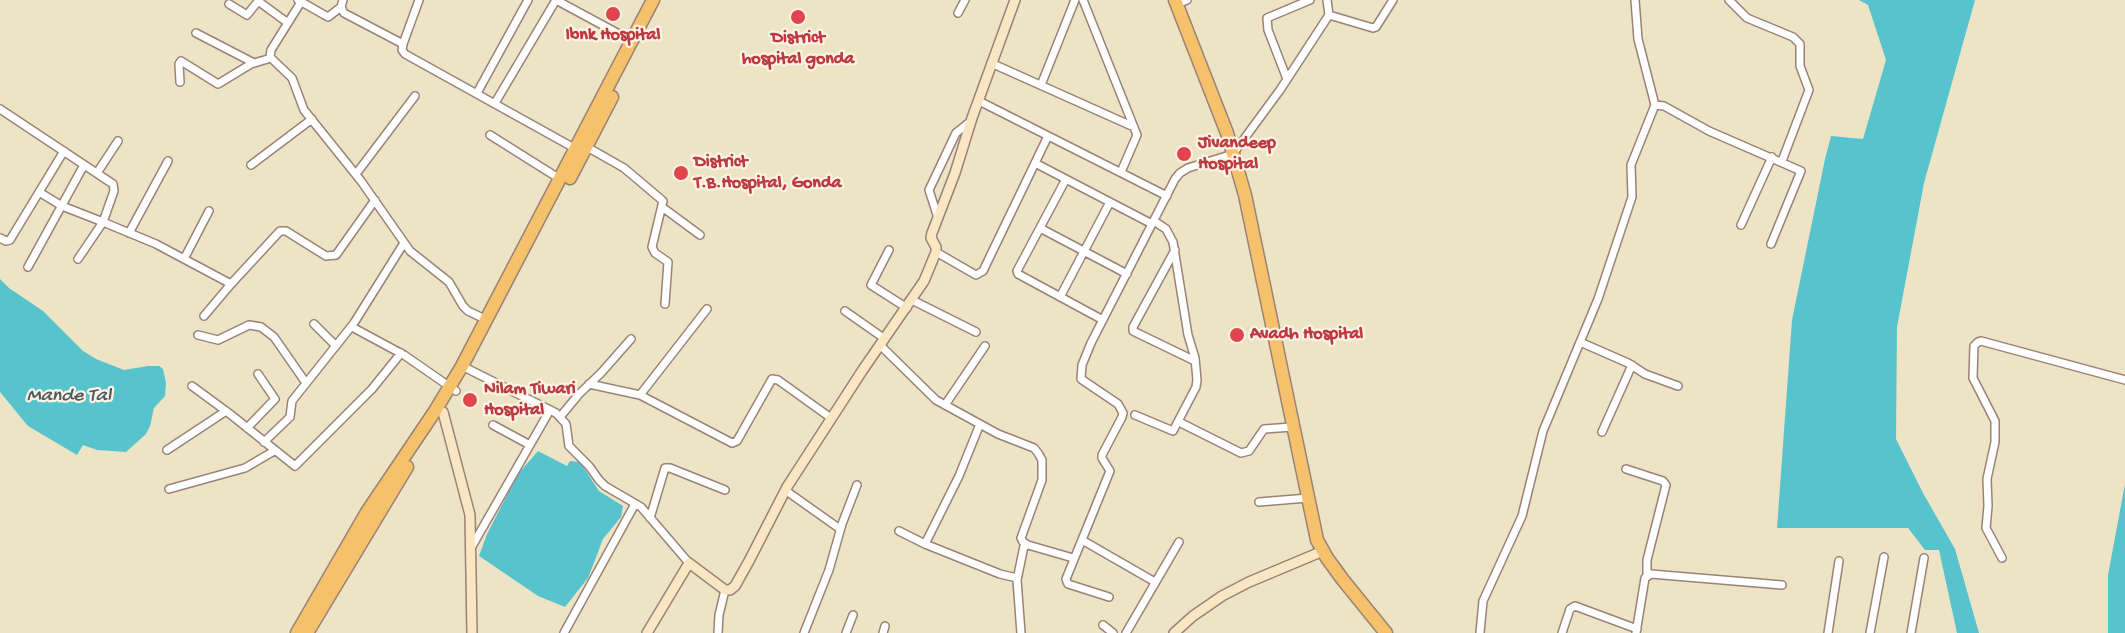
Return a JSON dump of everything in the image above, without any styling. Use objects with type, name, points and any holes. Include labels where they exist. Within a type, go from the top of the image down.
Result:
[{"type":"highway","points":[[466,368],[560,179],[582,148],[653,0]]},
{"type":"highway","points":[[297,633],[368,512],[466,368],[661,0]]},
{"type":"highway","points":[[1180,1],[1227,133],[1245,195],[1315,532],[1323,550],[1343,580],[1383,632]]},
{"type":"highway","points":[[307,633],[407,466],[443,412],[453,390]]},
{"type":"street","points":[[418,0],[403,44],[402,50],[405,54],[495,103],[624,168],[663,201],[652,247],[655,253],[668,262],[665,304]]},
{"type":"street","points":[[477,93],[528,0]]},
{"type":"street","points":[[495,103],[556,0],[632,41]]},
{"type":"street","points":[[958,13],[965,0]]},
{"type":"street","points":[[466,368],[560,417],[566,423],[569,446],[605,486],[636,504],[689,562],[725,590],[730,590],[740,578],[785,490],[831,417],[924,281],[936,252],[931,238],[1015,0]]},
{"type":"street","points":[[1041,85],[1075,0]]},
{"type":"street","points":[[1083,0],[1134,127],[1136,139],[1121,172]]},
{"type":"street","points":[[1287,79],[1268,30],[1266,18],[1310,0]]},
{"type":"street","points":[[1109,597],[1068,584],[1066,579],[1110,471],[1102,455],[1123,412],[1118,404],[1080,376],[1091,343],[1180,173],[1188,168],[1233,154],[1287,79],[1329,15],[1327,0]]},
{"type":"street","points":[[1329,15],[1373,28],[1376,27],[1393,0]]},
{"type":"street","points":[[1480,633],[1483,601],[1522,516],[1543,431],[1598,299],[1632,197],[1631,165],[1654,105],[1638,39],[1635,0]]},
{"type":"street","points":[[1729,0],[1747,18],[1793,37],[1800,44],[1801,70],[1809,90],[1782,161]]},
{"type":"street","points":[[229,4],[247,15],[259,1],[288,24]]},
{"type":"street","points":[[342,3],[328,17],[300,1],[269,53],[271,58],[292,78],[302,106],[356,174],[417,259],[453,287],[463,306],[488,321]]},
{"type":"street","points":[[342,3],[344,13],[403,44]]},
{"type":"street","points":[[196,33],[254,63]]},
{"type":"street","points":[[180,82],[179,64],[181,61],[218,84],[254,63],[271,58]]},
{"type":"street","points":[[991,63],[1134,127]]},
{"type":"street","points":[[356,174],[415,96]]},
{"type":"street","points":[[979,101],[1167,196]]},
{"type":"street","points":[[1654,105],[1664,106],[1709,131],[1800,169],[1802,173],[1771,244]]},
{"type":"street","points":[[0,109],[97,173],[115,188],[103,222],[78,259]]},
{"type":"street","points":[[251,165],[312,119]]},
{"type":"street","points":[[938,218],[929,190],[956,133],[971,120]]},
{"type":"street","points":[[490,135],[560,179]]},
{"type":"street","points":[[936,252],[976,275],[980,274],[1047,136]]},
{"type":"street","points":[[97,173],[118,141]]},
{"type":"street","points":[[0,238],[10,240],[64,151]]},
{"type":"street","points":[[1742,225],[1772,157]]},
{"type":"street","points":[[129,233],[168,161]]},
{"type":"street","points":[[1035,163],[1170,233],[1175,250],[1188,335],[1196,361],[1196,387],[1179,422],[1171,431],[1135,415]]},
{"type":"street","points":[[28,267],[84,165]]},
{"type":"street","points":[[1066,179],[1017,271],[1018,274],[1103,320]]},
{"type":"street","points":[[39,192],[62,206],[156,244],[231,284]]},
{"type":"street","points":[[204,316],[280,231],[286,231],[326,256],[336,255],[375,200]]},
{"type":"street","points":[[1060,297],[1110,202]]},
{"type":"street","points":[[662,207],[700,235]]},
{"type":"street","points":[[184,259],[209,211]]},
{"type":"street","points":[[1040,228],[1127,274]]},
{"type":"street","points":[[264,442],[290,417],[292,401],[351,327],[404,243]]},
{"type":"street","points":[[890,250],[871,285],[909,304],[976,332]]},
{"type":"street","points":[[1175,250],[1133,327],[1133,331],[1196,361]]},
{"type":"street","points":[[640,395],[707,309]]},
{"type":"street","points":[[845,311],[883,342],[928,393],[980,424],[1034,448],[1042,460],[1042,480],[1021,538],[1028,545],[1073,558]]},
{"type":"street","points":[[314,324],[336,346]]},
{"type":"street","points":[[198,335],[218,340],[249,325],[261,327],[274,337],[306,382]]},
{"type":"street","points":[[351,327],[401,353],[453,390]]},
{"type":"street","points":[[560,417],[631,339]]},
{"type":"street","points":[[2002,558],[1986,528],[1987,479],[1995,442],[1995,421],[1973,378],[1974,346],[1981,341],[2125,380]]},
{"type":"street","points":[[1580,342],[1632,365],[1645,374],[1678,386]]},
{"type":"street","points":[[945,405],[985,346]]},
{"type":"street","points":[[192,386],[292,465],[298,465],[372,389],[401,353]]},
{"type":"street","points":[[1602,432],[1632,365]]},
{"type":"street","points":[[247,428],[275,399],[258,374]]},
{"type":"street","points":[[589,384],[640,395],[732,443],[737,441],[770,382],[774,379],[831,417]]},
{"type":"street","points":[[471,548],[550,410]]},
{"type":"street","points":[[168,450],[226,411]]},
{"type":"street","points":[[443,412],[470,515],[472,633]]},
{"type":"street","points":[[1179,422],[1241,453],[1250,451],[1264,429],[1292,427]]},
{"type":"street","points":[[925,544],[959,477],[980,424]]},
{"type":"street","points":[[493,425],[530,445]]},
{"type":"street","points":[[169,489],[245,468],[274,451]]},
{"type":"street","points":[[650,518],[665,468],[725,490]]},
{"type":"street","points":[[1562,633],[1570,609],[1575,606],[1637,631],[1647,575],[1647,560],[1666,485],[1663,481],[1626,470]]},
{"type":"street","points":[[804,633],[829,570],[840,529],[856,485]]},
{"type":"street","points":[[785,490],[840,529]]},
{"type":"street","points":[[1259,502],[1308,498]]},
{"type":"street","points":[[564,633],[636,504]]},
{"type":"street","points":[[899,531],[1000,574],[1017,578]]},
{"type":"street","points":[[1082,540],[1155,582]]},
{"type":"street","points":[[1126,633],[1179,542]]},
{"type":"street","points":[[1021,633],[1017,578],[1022,549],[1028,545]]},
{"type":"street","points":[[1174,633],[1193,616],[1222,596],[1323,550]]},
{"type":"street","points":[[1870,633],[1884,557]]},
{"type":"street","points":[[1911,633],[1924,558]]},
{"type":"street","points":[[1828,633],[1839,561]]},
{"type":"street","points":[[647,633],[689,562]]},
{"type":"street","points":[[1647,575],[1782,585]]},
{"type":"street","points":[[718,633],[719,615],[725,590]]},
{"type":"street","points":[[846,633],[853,615]]},
{"type":"street","points":[[1103,625],[1113,633]]},
{"type":"water","points":[[1859,0],[1975,0],[1924,183],[1897,327],[1896,439],[1955,549],[1979,633],[1957,633],[1939,550],[1925,550],[1908,528],[1777,528],[1792,320],[1825,159],[1831,136],[1863,139],[1886,60],[1868,5]]},
{"type":"water","name":"Mande Tal","points":[[0,279],[9,288],[43,311],[83,351],[96,359],[124,370],[148,366],[159,366],[163,369],[166,383],[165,396],[154,408],[146,434],[126,452],[97,450],[83,445],[77,455],[28,426],[0,392]]},
{"type":"water","points":[[538,451],[567,466],[570,461],[580,462],[599,491],[623,506],[621,517],[603,539],[588,578],[565,607],[538,596],[479,556],[487,534],[518,474]]},
{"type":"water","points":[[2125,484],[2125,633],[2108,633],[2108,575]]},
{"type":"place","name":"Ibnk Hospital","points":[[613,14]]},
{"type":"place","name":"District hospital gonda","points":[[798,17]]},
{"type":"place","name":"Jivandeep Hospital","points":[[1184,154]]},
{"type":"place","name":"District T.B.Hospital, Gonda","points":[[681,173]]},
{"type":"place","name":"Avadh Hospital","points":[[1237,335]]},
{"type":"place","name":"Nilam Tiwari Hospital","points":[[470,400]]}]
